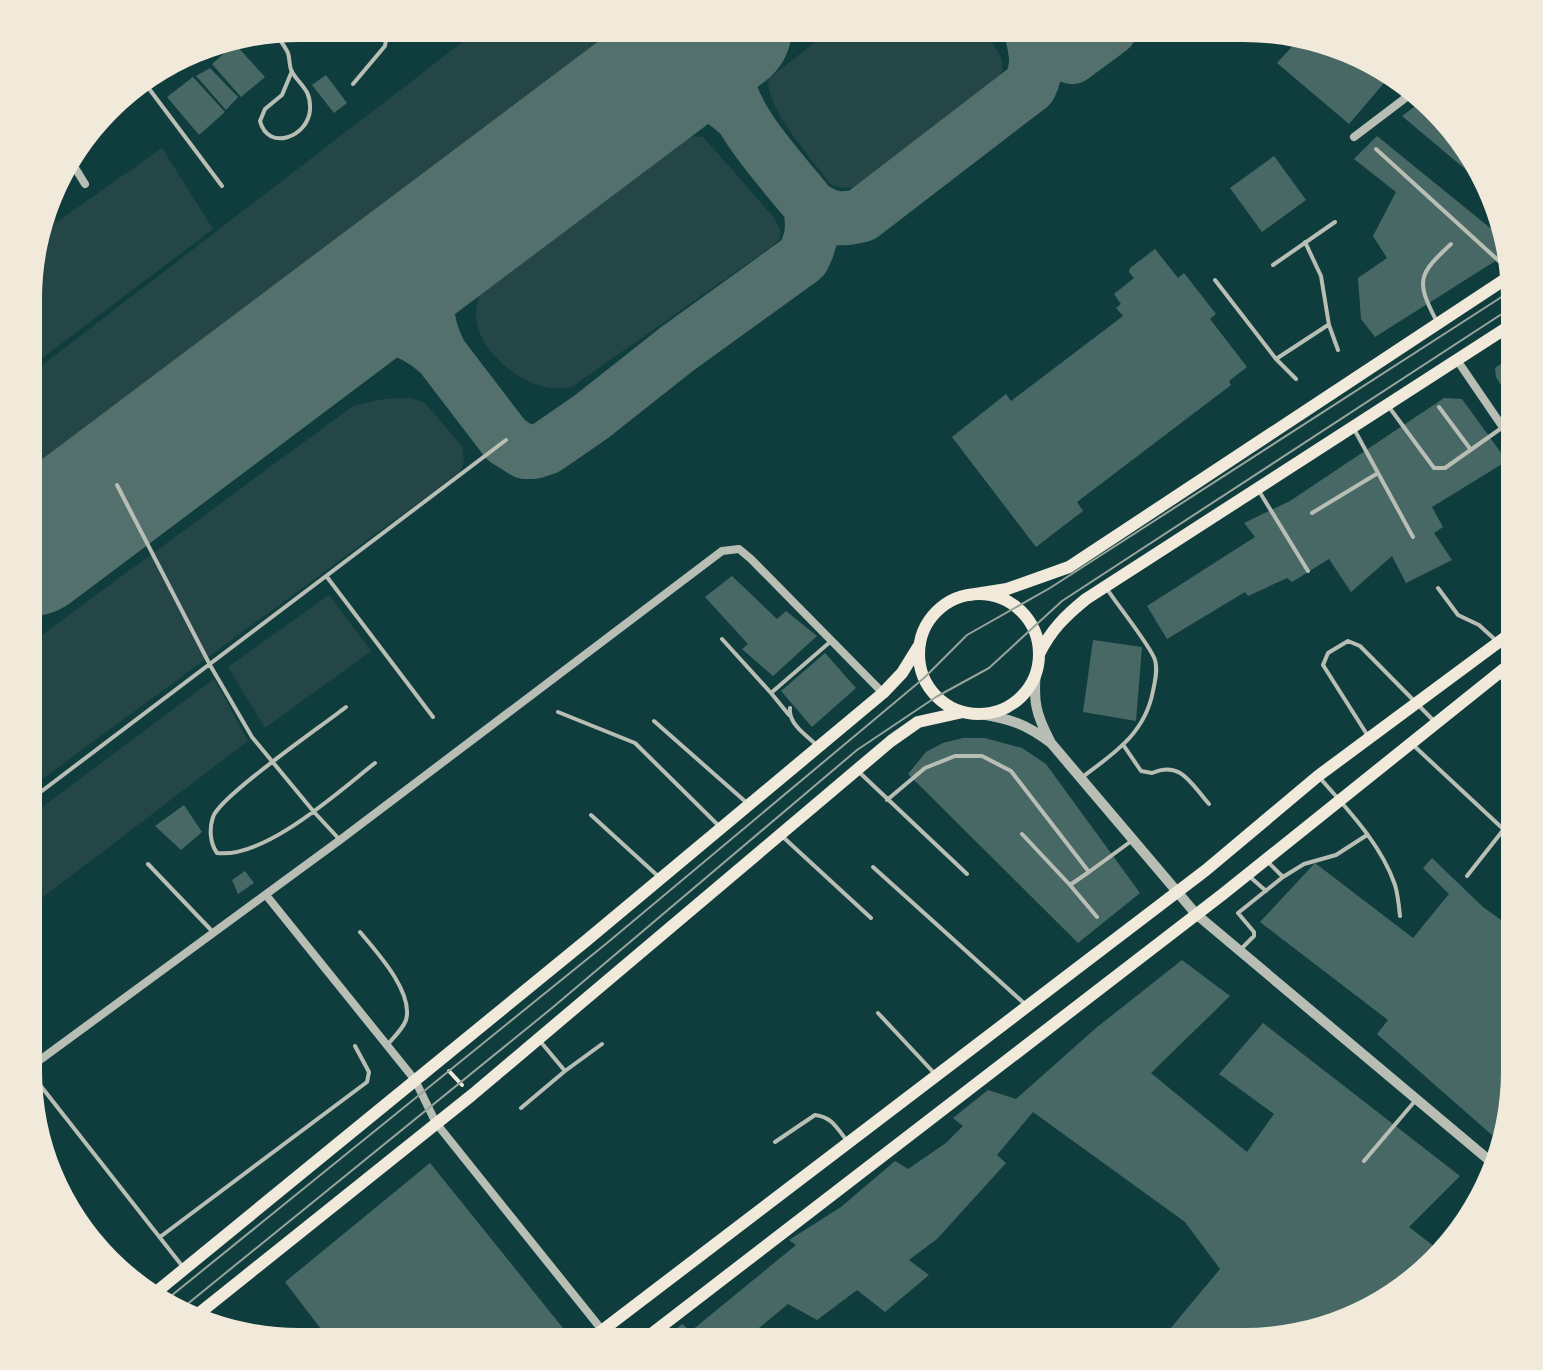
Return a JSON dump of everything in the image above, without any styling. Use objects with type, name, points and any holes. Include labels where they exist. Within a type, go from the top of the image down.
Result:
[{"type":"main road","points":[[963,712],[936,697],[924,678],[919,662],[925,627],[936,612],[951,601],[1007,589],[1069,567],[1500,282]]},
{"type":"main road","points":[[204,1309],[472,1095],[918,722],[963,712],[980,714],[1015,702],[1028,688],[1039,654],[1063,617],[1500,332]]},
{"type":"main road","points":[[969,595],[986,595],[1017,606],[1033,628],[1039,654]]},
{"type":"main road","points":[[614,1328],[848,1143],[1176,893],[1318,776],[1499,642]]},
{"type":"main road","points":[[161,1288],[883,693],[902,673],[920,644]]},
{"type":"main road","points":[[660,1328],[1247,875],[1500,672]]},
{"type":"street","points":[[1354,137],[1404,99]]},
{"type":"street","points":[[76,170],[85,184]]},
{"type":"street","points":[[1457,360],[1500,423]]},
{"type":"street","points":[[43,1059],[340,840],[722,551],[739,549],[883,693]]},
{"type":"street","points":[[1036,671],[1036,714],[1051,743],[1176,893],[1196,914],[1485,1157]]},
{"type":"street","points":[[980,714],[1011,719],[1029,727],[1051,743]]},
{"type":"street","points":[[266,895],[415,1080],[436,1123],[596,1328]]},
{"type":"lane","points":[[353,84],[386,42]]},
{"type":"lane","points":[[282,43],[292,71],[304,84],[310,114],[302,130],[284,139],[270,137],[262,131],[260,121],[265,109],[282,95],[292,71]]},
{"type":"lane","points":[[150,90],[222,186]]},
{"type":"lane","points":[[1376,149],[1498,260]]},
{"type":"lane","points":[[1273,265],[1335,222]]},
{"type":"lane","points":[[1305,242],[1321,276],[1329,325],[1338,350]]},
{"type":"lane","points":[[1437,322],[1425,298],[1422,276],[1451,244]]},
{"type":"lane","points":[[1215,280],[1276,359],[1296,379]]},
{"type":"lane","points":[[1276,359],[1329,325]]},
{"type":"lane","points":[[1388,405],[1434,468],[1445,468],[1500,429]]},
{"type":"lane","points":[[1439,407],[1471,450]]},
{"type":"lane","points":[[1353,427],[1413,537]]},
{"type":"lane","points":[[43,791],[506,440]]},
{"type":"lane","points":[[1312,513],[1378,473]]},
{"type":"lane","points":[[117,485],[210,665],[252,737],[340,840]]},
{"type":"lane","points":[[1257,489],[1308,571]]},
{"type":"lane","points":[[327,577],[433,717]]},
{"type":"lane","points":[[1081,778],[1124,746],[1141,725],[1150,706],[1156,675],[1155,658],[1105,587]]},
{"type":"lane","points":[[1438,588],[1458,615],[1479,625],[1499,642]]},
{"type":"lane","points":[[722,639],[771,693],[792,722],[819,746]]},
{"type":"lane","points":[[771,693],[832,641]]},
{"type":"lane","points":[[1369,738],[1323,665],[1328,653],[1348,641],[1360,646],[1436,723]]},
{"type":"lane","points":[[841,665],[850,659]]},
{"type":"lane","points":[[346,707],[238,788],[213,816],[211,837],[217,853],[230,855],[252,848],[314,812],[375,763]]},
{"type":"lane","points":[[789,715],[790,708]]},
{"type":"lane","points":[[558,712],[635,743],[721,828]]},
{"type":"lane","points":[[654,721],[749,805]]},
{"type":"lane","points":[[1410,743],[1501,826]]},
{"type":"lane","points":[[1124,746],[1141,771],[1152,773],[1164,767],[1179,771],[1209,804]]},
{"type":"lane","points":[[887,800],[925,768],[955,756],[982,756],[1011,771],[1089,872]]},
{"type":"lane","points":[[857,770],[967,874]]},
{"type":"lane","points":[[1318,776],[1367,835],[1395,886],[1400,916]]},
{"type":"lane","points":[[591,815],[661,879]]},
{"type":"lane","points":[[1467,876],[1501,833]]},
{"type":"lane","points":[[1022,834],[1097,917]]},
{"type":"lane","points":[[781,835],[871,918]]},
{"type":"lane","points":[[1240,951],[1254,932],[1238,913],[1304,864],[1336,855],[1367,835]]},
{"type":"lane","points":[[1070,885],[1132,840]]},
{"type":"lane","points":[[1266,860],[1283,877]]},
{"type":"lane","points":[[148,864],[214,933]]},
{"type":"lane","points":[[873,867],[1027,1007]]},
{"type":"lane","points":[[1247,875],[1266,891]]},
{"type":"lane","points":[[360,932],[400,985],[407,1010],[406,1021],[387,1045]]},
{"type":"lane","points":[[878,1013],[937,1076]]},
{"type":"lane","points":[[538,1039],[565,1071]]},
{"type":"lane","points":[[521,1108],[602,1044]]},
{"type":"lane","points":[[160,1237],[367,1082],[369,1072],[355,1046]]},
{"type":"lane","points":[[43,1087],[184,1269]]},
{"type":"lane","points":[[1364,1161],[1416,1099]]},
{"type":"lane","points":[[775,1142],[815,1115],[833,1122],[848,1143]]},
{"type":"path","points":[[439,1061],[472,1095]]},
{"type":"shaded area","points":[[463,42],[608,42],[42,466],[42,365]]},
{"type":"shaded area","points":[[814,43],[992,43],[999,53],[1002,66],[998,81],[854,187],[842,188],[830,184],[782,119],[770,92],[768,79]]},
{"type":"shaded area","points":[[703,137],[772,215],[781,231],[779,239],[573,386],[542,386],[511,371],[487,346],[479,332],[477,306],[488,275],[676,140]]},
{"type":"shaded area","points":[[162,148],[213,229],[42,358],[44,266],[55,220],[57,222]]},
{"type":"shaded area","points":[[411,398],[425,403],[462,446],[464,461],[460,472],[43,779],[42,635],[353,406],[384,399]]},
{"type":"shaded area","points":[[329,595],[371,651],[265,728],[228,667]]},
{"type":"shaded area","points":[[214,679],[248,741],[43,897],[43,807]]},
{"type":"building","points":[[1292,47],[1342,62],[1383,84],[1349,124],[1277,63]]},
{"type":"building","points":[[240,50],[265,77],[241,97],[212,64],[223,54]]},
{"type":"building","points":[[210,68],[238,97],[226,110],[196,76]]},
{"type":"building","points":[[326,75],[347,103],[334,113],[312,85]]},
{"type":"building","points":[[193,77],[225,112],[199,135],[167,97]]},
{"type":"building","points":[[1414,107],[1437,130],[1465,169],[1402,116]]},
{"type":"building","points":[[1377,136],[1490,228],[1498,260],[1375,337],[1361,319],[1358,278],[1387,258],[1373,236],[1396,192],[1354,159]]},
{"type":"building","points":[[1274,156],[1306,200],[1262,232],[1230,188]]},
{"type":"building","points":[[1155,249],[1178,278],[1184,273],[1216,314],[1210,319],[1247,367],[1229,381],[1231,385],[1077,502],[1083,511],[1036,547],[952,437],[1006,394],[1011,401],[1123,316],[1116,308],[1121,304],[1114,294],[1134,278],[1129,272],[1130,268]]},
{"type":"building","points":[[1500,365],[1500,384],[1496,377],[1495,368]]},
{"type":"building","points":[[1444,398],[1462,399],[1500,452],[1500,465],[1432,507],[1443,527],[1434,533],[1452,560],[1406,583],[1392,556],[1351,592],[1329,559],[1292,582],[1287,578],[1248,596],[1245,592],[1167,639],[1147,606],[1255,537],[1244,523],[1290,501]]},
{"type":"building","points":[[732,576],[777,619],[786,611],[817,636],[773,676],[742,649],[748,644],[705,597]]},
{"type":"building","points":[[1093,640],[1142,647],[1136,721],[1083,712]]},
{"type":"building","points":[[825,653],[856,688],[812,727],[781,691]]},
{"type":"building","points":[[963,738],[985,738],[1022,748],[1046,764],[1140,893],[1078,943],[908,774],[926,752],[943,743]]},
{"type":"building","points":[[184,805],[202,832],[181,850],[155,826]]},
{"type":"building","points":[[1432,858],[1501,920],[1501,1071],[1499,1104],[1492,1135],[1377,1034],[1388,1020],[1260,922],[1315,863],[1413,938],[1449,894],[1423,868]]},
{"type":"building","points":[[245,871],[254,883],[238,894],[232,880]]},
{"type":"building","points":[[1182,960],[1230,996],[1151,1073],[1247,1152],[1274,1114],[1219,1074],[1263,1023],[1460,1176],[1409,1227],[1433,1245],[1387,1285],[1358,1301],[1310,1319],[1261,1327],[1172,1327],[1220,1269],[1185,1222],[1033,1112],[997,1155],[1006,1163],[937,1239],[909,1260],[929,1275],[885,1312],[857,1290],[817,1320],[788,1304],[760,1328],[695,1328],[796,1245],[789,1240],[841,1207],[895,1161],[908,1169],[946,1143],[963,1126],[953,1118],[988,1090],[1016,1099],[1096,1028]]},
{"type":"building","points":[[430,1163],[563,1328],[320,1328],[285,1282]]},
{"type":"taxiway","points":[[735,42],[727,69],[729,87],[736,105],[758,142],[810,206]]},
{"type":"taxiway","points":[[481,211],[440,259],[432,276],[427,313],[441,355],[506,440],[525,452],[534,452],[546,448],[591,417],[677,349],[803,258],[811,233],[810,206],[835,218],[862,215],[1030,86],[1036,63],[1034,43]]},
{"type":"taxiway","points":[[1038,43],[1046,49],[1072,57],[1091,43]]},
{"type":"taxiway","points":[[607,118],[657,93],[688,89],[721,100],[738,113]]},
{"type":"taxiway","points":[[298,349],[335,331],[371,325],[407,332],[441,355]]},
{"type":"runway","points":[[42,542],[707,42]]},
{"type":"tram line","points":[[173,1295],[607,943],[924,678],[967,635],[1050,588],[1500,298]]},
{"type":"tram line","points":[[189,1303],[552,1008],[857,750],[936,697],[989,668],[1062,601],[1500,315]]}]
